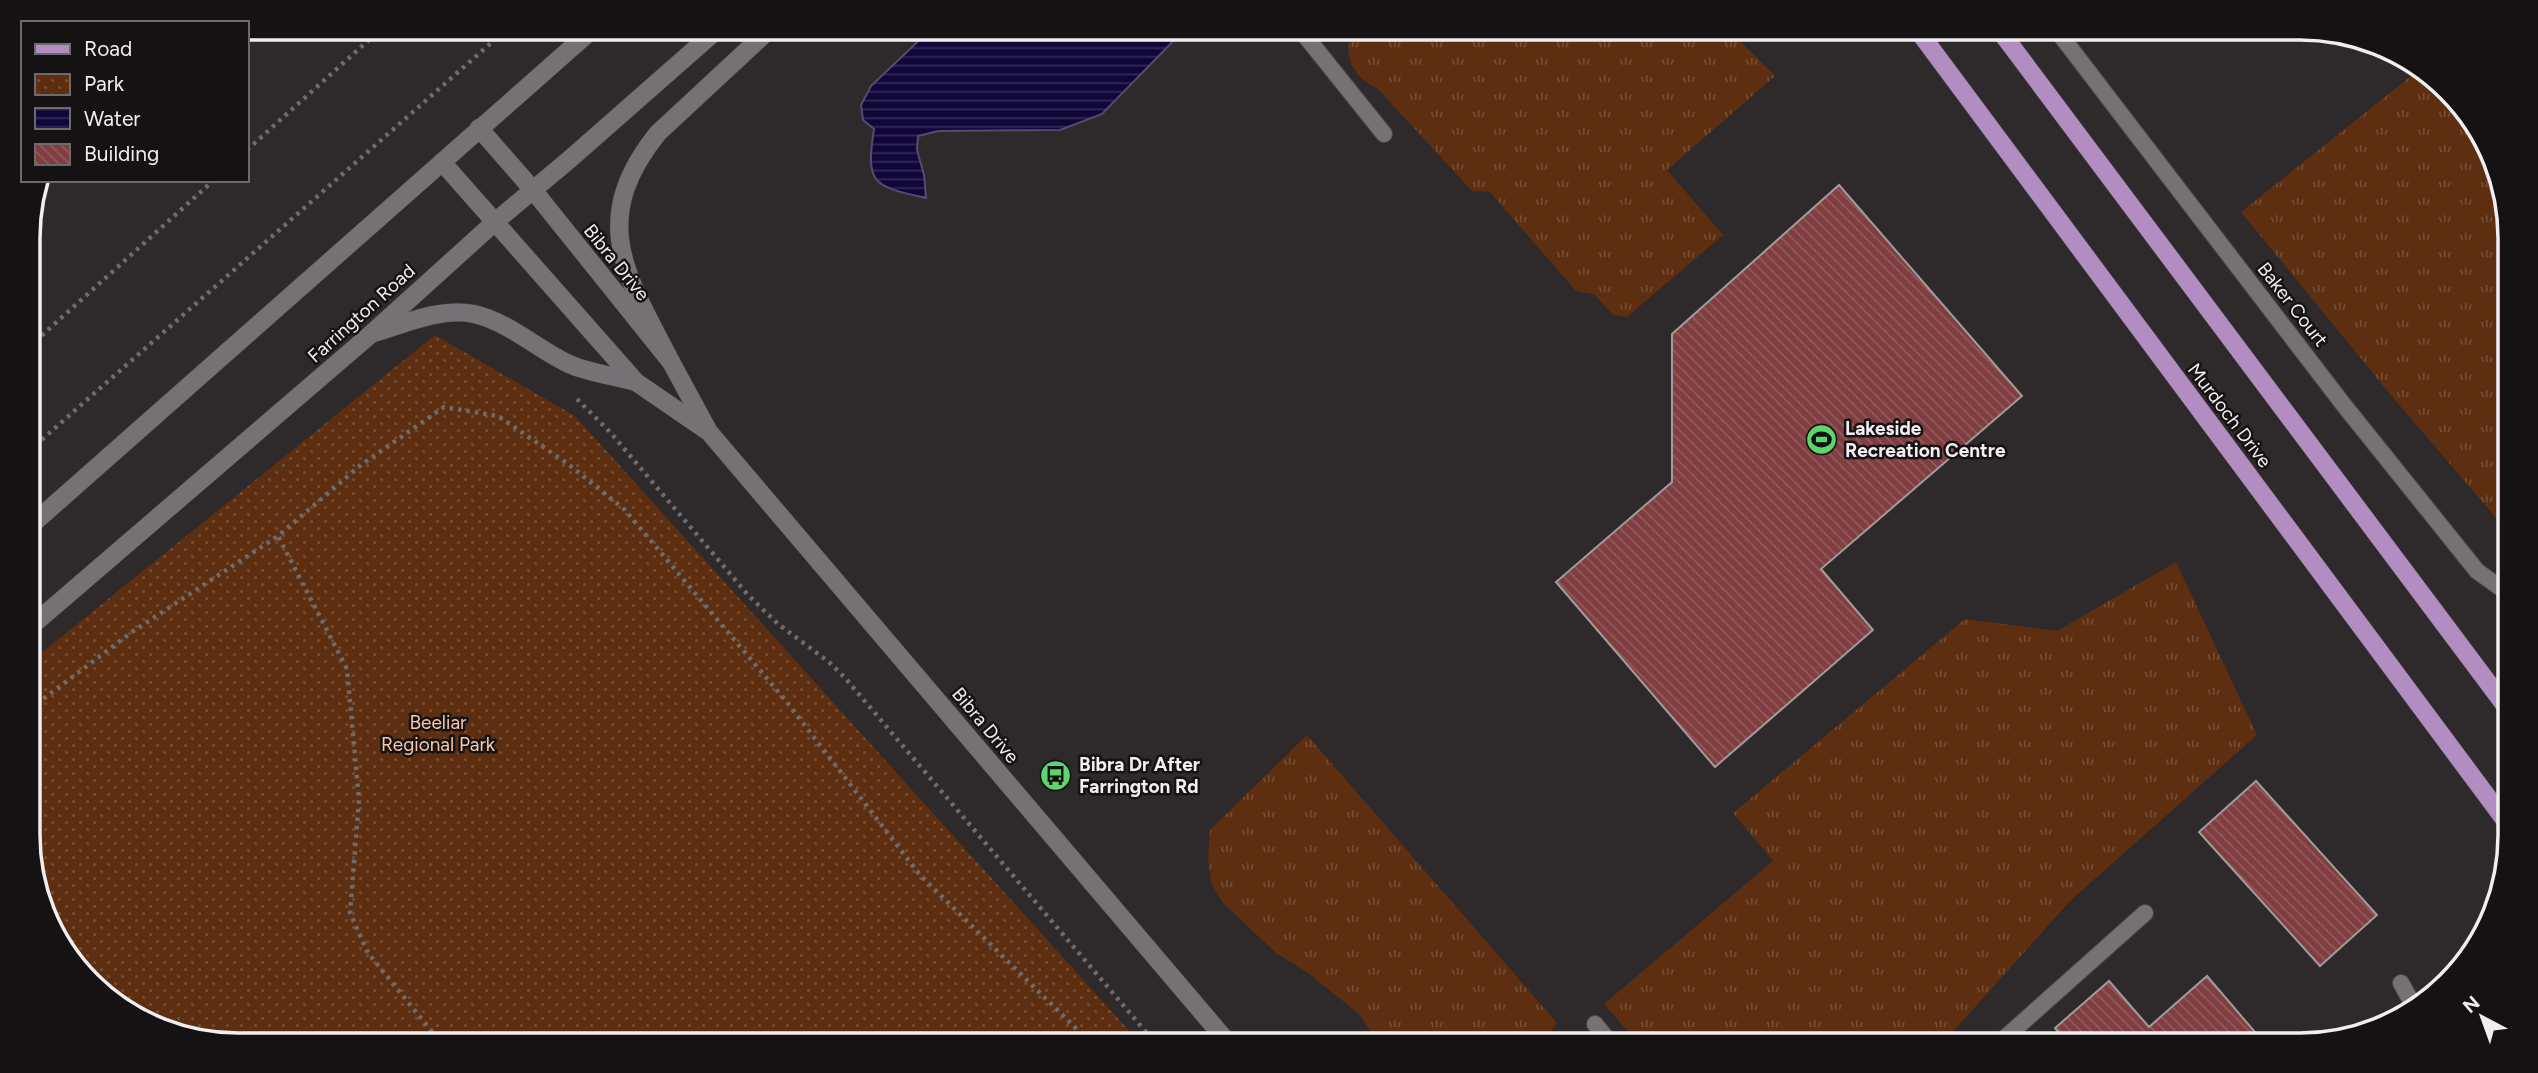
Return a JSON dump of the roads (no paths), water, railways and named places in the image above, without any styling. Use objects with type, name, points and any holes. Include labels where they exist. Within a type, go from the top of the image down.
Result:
[{"type":"main road","name":"Murdoch Drive","points":[[1925,40],[2498,811]]},
{"type":"main road","points":[[2007,40],[2498,696]]},
{"type":"main road","points":[[41,517],[579,41]]},
{"type":"main road","name":"Farrington Road","points":[[40,618],[371,334],[496,221],[704,41]]},
{"type":"main road","points":[[671,362],[635,292],[624,264],[618,224],[622,199],[636,164],[658,133],[757,41]]},
{"type":"main road","name":"Bibra Drive","points":[[479,128],[533,190],[671,362],[709,432],[1219,1033]]},
{"type":"main road","name":"Bibra Drive","points":[[442,162],[636,382],[709,432]]},
{"type":"main road","points":[[371,334],[450,313],[472,314],[491,320],[537,343],[569,364],[636,382]]},
{"type":"lane","points":[[1309,40],[1384,134]]},
{"type":"lane","name":"Baker Court","points":[[2064,40],[2343,404],[2477,571],[2498,586]]},
{"type":"lane","points":[[2011,1032],[2145,913]]},
{"type":"lane","points":[[2401,983],[2409,999]]},
{"type":"lane","points":[[1595,1024],[1602,1032]]},
{"type":"water","points":[[919,41],[1174,41],[1102,114],[1060,130],[938,131],[918,136],[917,150],[924,175],[926,198],[884,186],[873,173],[871,162],[874,129],[863,120],[861,105],[871,86]]},
{"type":"place","name":"Lakeside Recreation Centre","points":[[1822,439]]},
{"type":"place","name":"Bibra Dr After Farrington Rd","points":[[1056,775]]},
{"type":"park label","name":"Beeliar Regional Park","points":[[438,733]]}]
